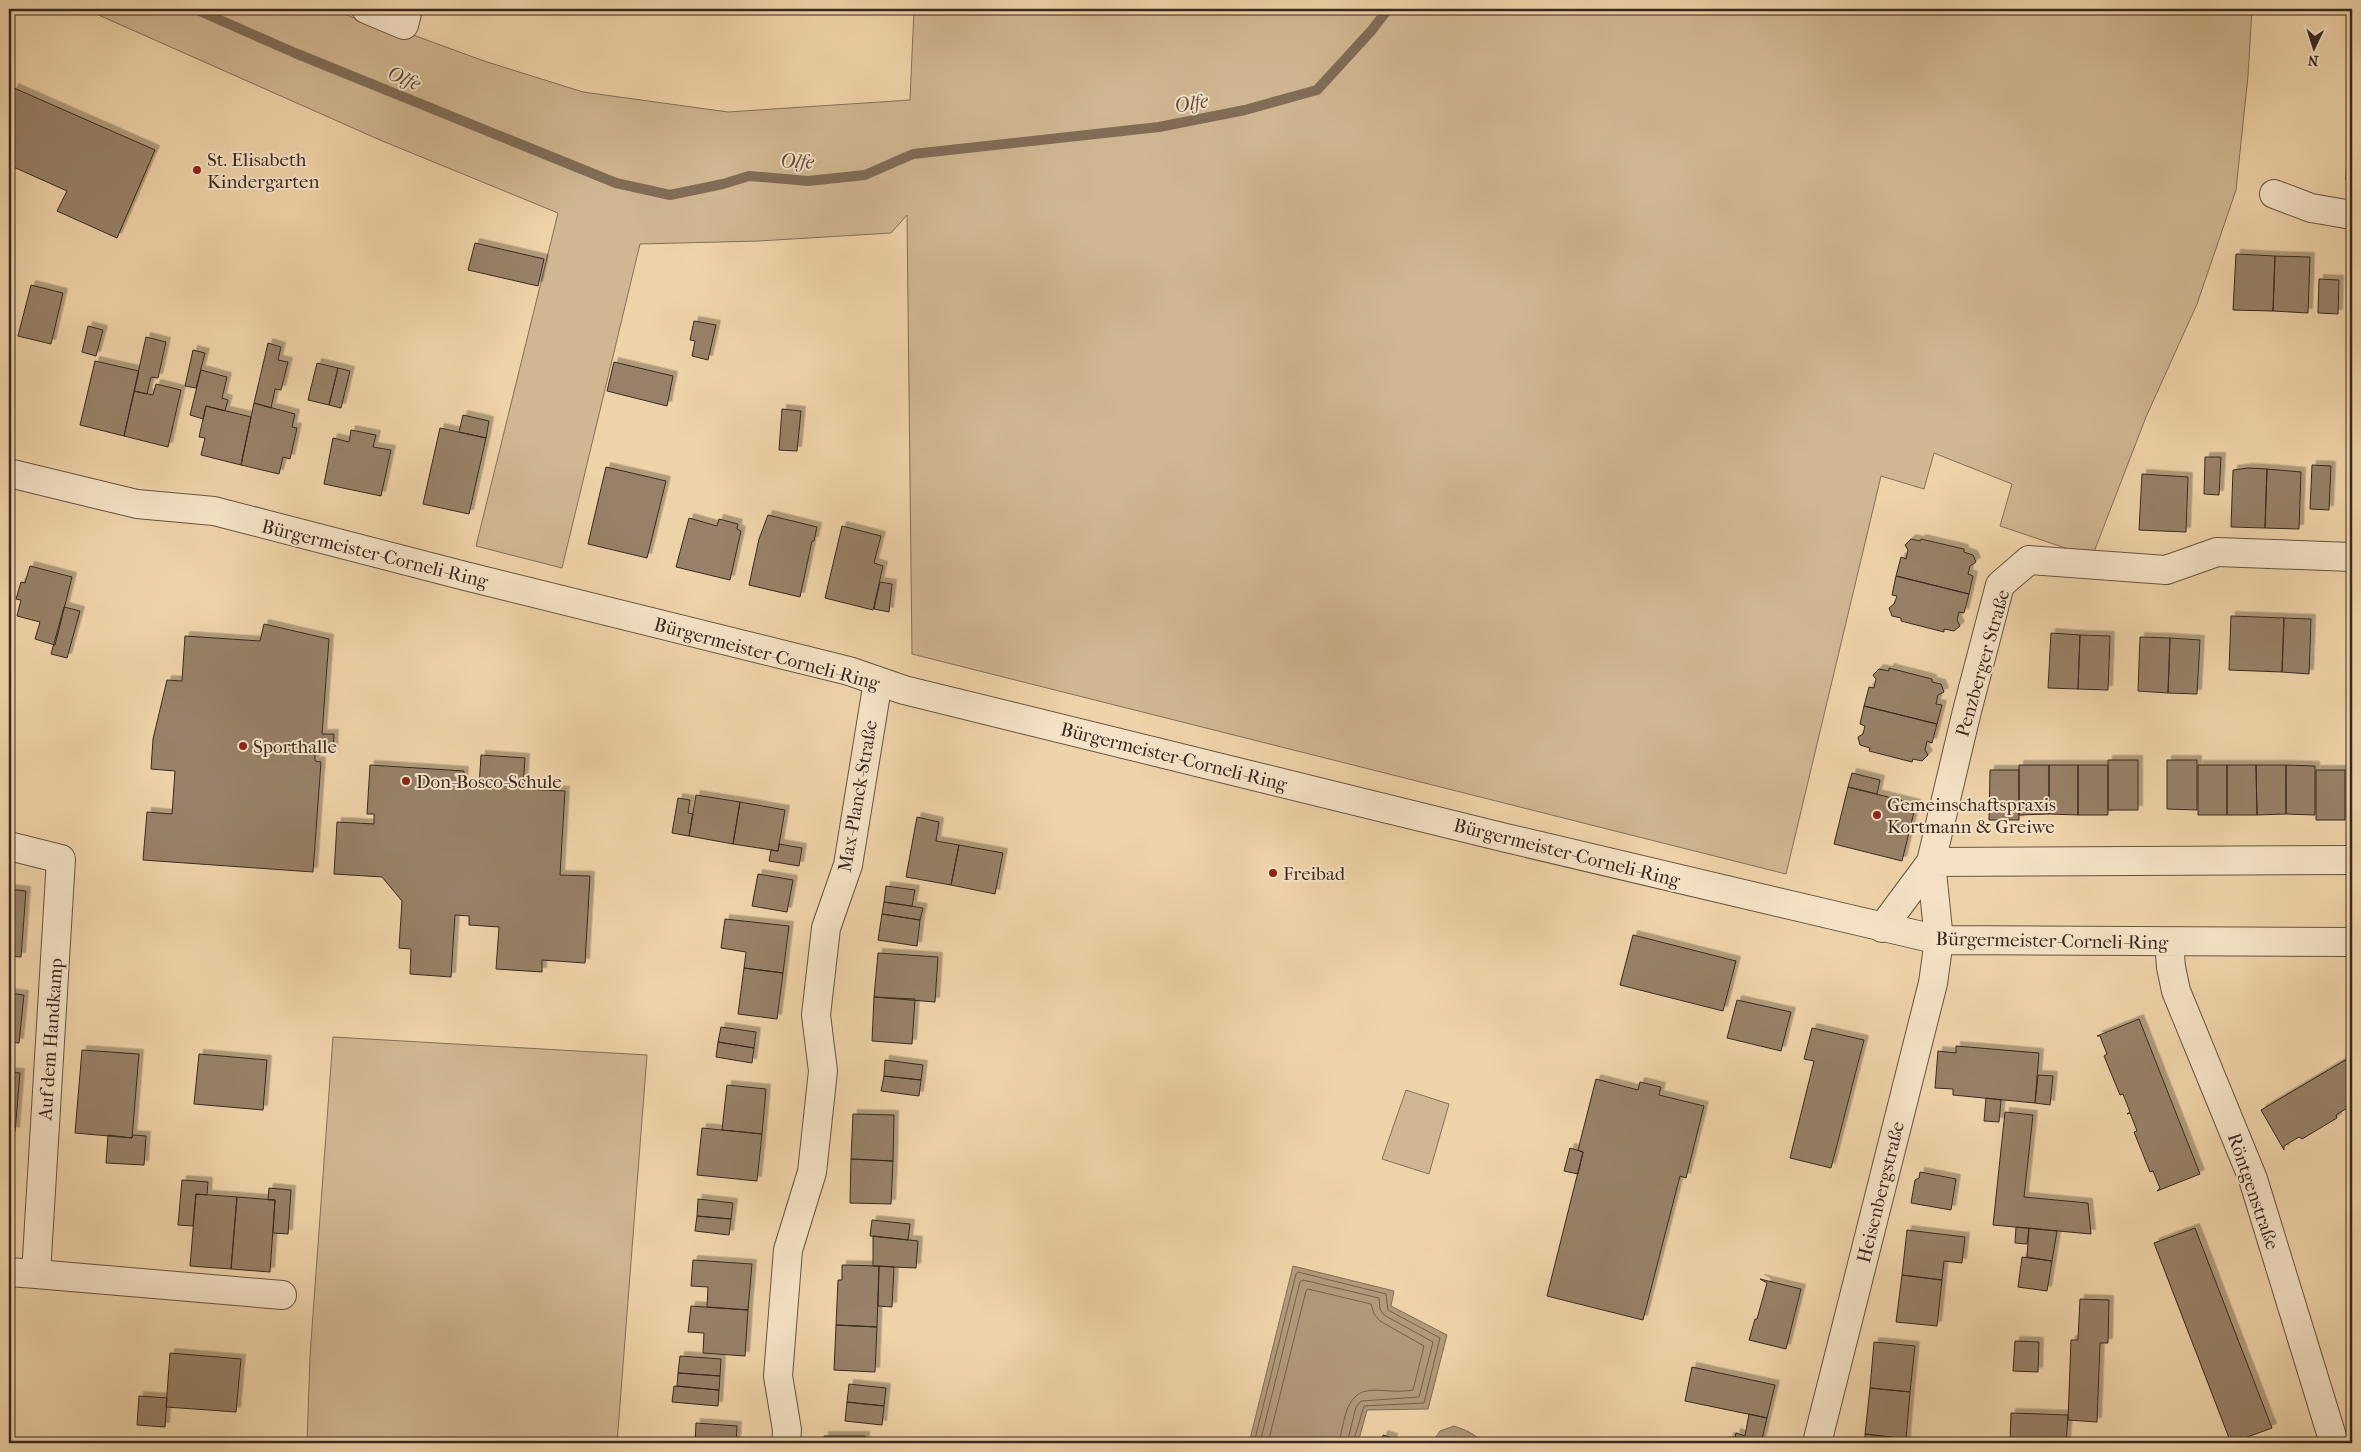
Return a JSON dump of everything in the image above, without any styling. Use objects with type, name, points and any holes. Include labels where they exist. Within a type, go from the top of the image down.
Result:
[{"type":"street","points":[[366,9],[404,25],[408,9]]},
{"type":"street","points":[[2274,194],[2311,208],[2352,215]]},
{"type":"street","name":"Bürgermeister-Corneli-Ring","points":[[9,473],[137,504],[214,511],[465,576],[849,671],[904,690],[1882,928],[1939,940],[2352,942]]},
{"type":"street","name":"Penzberger Straße","points":[[1939,940],[1931,862],[1967,711],[2000,585],[2029,560],[2166,570],[2217,552],[2352,557]]},
{"type":"street","name":"Max-Planck-Straße","points":[[786,1443],[787,1430],[778,1376],[788,1250],[812,1172],[823,1071],[816,1015],[826,928],[848,865],[878,681]]},
{"type":"street","name":"Auf dem Handkamp","points":[[9,846],[61,859],[36,1274]]},
{"type":"street","points":[[1931,862],[2352,860]]},
{"type":"street","name":"Penzberger Straße","points":[[1882,928],[1931,862]]},
{"type":"street","name":"Heisenbergstraße","points":[[1817,1443],[1933,983],[1939,940]]},
{"type":"street","name":"Röntgenstraße","points":[[2169,942],[2171,967],[2176,991],[2248,1164],[2334,1443]]},
{"type":"street","points":[[9,1272],[282,1295]]},
{"type":"shaded area","points":[[85,9],[332,9],[393,34],[413,35],[484,61],[583,92],[728,112],[910,100],[914,9],[2252,9],[2248,76],[2236,190],[2197,304],[2146,417],[2092,557],[2000,526],[2012,484],[1934,453],[1924,489],[1881,476],[1786,874],[912,654],[907,215],[891,233],[759,241],[640,244],[562,568],[476,546],[558,213],[380,140]]},
{"type":"shaded area","points":[[333,1037],[647,1055],[617,1443],[307,1443],[310,1356]]},
{"type":"shaded area","points":[[1406,1090],[1449,1104],[1429,1174],[1382,1159]]},
{"type":"water","points":[[1293,1266],[1394,1291],[1391,1306],[1447,1335],[1428,1409],[1367,1410],[1358,1443],[1249,1443]]},
{"type":"water","points":[[1454,1426],[1473,1434],[1482,1443],[1432,1443],[1440,1431]]},
{"type":"building","points":[[14,88],[155,150],[117,238],[57,211],[67,191],[9,165],[9,99]]},
{"type":"building","points":[[2347,151],[2352,151],[2352,180],[2346,180]]},
{"type":"building","points":[[475,243],[544,259],[538,286],[468,270]]},
{"type":"building","points":[[2236,254],[2275,256],[2273,311],[2233,310]]},
{"type":"building","points":[[2275,256],[2310,257],[2308,313],[2273,311]]},
{"type":"building","points":[[2319,279],[2339,280],[2338,314],[2318,313]]},
{"type":"building","points":[[31,285],[63,293],[51,344],[18,336]]},
{"type":"building","points":[[694,321],[716,325],[708,360],[692,356],[695,341],[690,340]]},
{"type":"building","points":[[88,326],[103,330],[96,356],[82,352]]},
{"type":"building","points":[[146,337],[166,342],[158,378],[151,377],[147,394],[134,391]]},
{"type":"building","points":[[268,343],[281,347],[278,360],[288,362],[281,390],[275,389],[271,408],[254,403]]},
{"type":"building","points":[[193,350],[205,353],[196,388],[185,386]]},
{"type":"building","points":[[95,361],[139,371],[124,436],[80,425]]},
{"type":"building","points":[[614,362],[673,376],[667,406],[607,391]]},
{"type":"building","points":[[317,363],[338,368],[329,405],[308,400]]},
{"type":"building","points":[[338,368],[350,371],[341,408],[329,405]]},
{"type":"building","points":[[201,370],[227,377],[222,398],[228,400],[225,411],[206,406],[203,419],[190,415]]},
{"type":"building","points":[[156,384],[181,390],[168,447],[124,436],[134,391],[153,395]]},
{"type":"building","points":[[254,403],[295,414],[292,427],[297,428],[290,459],[283,457],[279,474],[241,465]]},
{"type":"building","points":[[206,406],[251,417],[241,465],[201,455],[205,438],[199,437]]},
{"type":"building","points":[[782,409],[801,411],[797,451],[779,450]]},
{"type":"building","points":[[463,415],[489,421],[486,438],[459,432]]},
{"type":"building","points":[[440,428],[486,438],[469,514],[423,504]]},
{"type":"building","points":[[351,430],[376,435],[373,447],[391,450],[381,496],[324,484],[333,438],[349,442]]},
{"type":"building","points":[[2205,457],[2221,457],[2219,495],[2204,494]]},
{"type":"building","points":[[2312,465],[2331,466],[2329,510],[2310,509]]},
{"type":"building","points":[[606,467],[666,481],[647,558],[588,544]]},
{"type":"building","points":[[2248,468],[2267,469],[2265,528],[2231,527],[2233,470]]},
{"type":"building","points":[[2267,469],[2301,472],[2299,529],[2265,528]]},
{"type":"building","points":[[2142,474],[2188,477],[2186,532],[2139,530]]},
{"type":"building","points":[[768,515],[817,527],[814,541],[812,541],[800,597],[749,585],[759,539]]},
{"type":"building","points":[[689,518],[717,526],[719,519],[738,524],[737,529],[741,531],[730,580],[676,567]]},
{"type":"building","points":[[842,526],[881,536],[874,563],[883,566],[873,610],[825,598]]},
{"type":"building","points":[[1911,539],[1920,541],[1921,539],[1964,549],[1964,552],[1973,555],[1976,562],[1970,566],[1968,574],[1973,576],[1969,594],[1896,576],[1901,557],[1906,559],[1908,550],[1905,545]]},
{"type":"building","points":[[30,566],[72,577],[55,645],[35,639],[40,622],[17,616],[21,600],[16,599],[21,582],[25,583]]},
{"type":"building","points":[[1896,576],[1969,594],[1964,613],[1959,612],[1957,620],[1960,626],[1954,631],[1944,629],[1944,632],[1901,621],[1901,618],[1892,616],[1889,608],[1894,604],[1897,596],[1892,595]]},
{"type":"building","points":[[880,582],[892,584],[889,612],[874,609]]},
{"type":"building","points":[[64,607],[80,611],[67,658],[51,654]]},
{"type":"building","points":[[2231,616],[2284,618],[2282,672],[2229,670]]},
{"type":"building","points":[[2284,618],[2311,619],[2309,674],[2282,672]]},
{"type":"building","name":"Sporthalle","points":[[264,624],[329,639],[322,734],[334,734],[333,753],[315,752],[315,761],[321,762],[313,872],[143,860],[147,812],[172,814],[175,771],[151,769],[153,739],[167,680],[182,681],[185,636],[260,641]]},
{"type":"building","points":[[2051,633],[2080,635],[2078,689],[2048,688]]},
{"type":"building","points":[[2080,635],[2110,636],[2108,690],[2078,689]]},
{"type":"building","points":[[2140,637],[2170,638],[2168,693],[2138,691]]},
{"type":"building","points":[[2170,638],[2200,640],[2197,694],[2168,693]]},
{"type":"building","points":[[1889,668],[1932,679],[1932,682],[1941,684],[1944,692],[1938,695],[1936,704],[1942,705],[1937,724],[1864,706],[1869,687],[1874,688],[1876,679],[1873,675],[1879,669],[1889,671]]},
{"type":"building","points":[[1864,706],[1937,724],[1932,743],[1927,741],[1925,750],[1928,755],[1922,761],[1913,759],[1912,762],[1869,751],[1870,748],[1860,745],[1858,737],[1863,734],[1865,726],[1860,724]]},
{"type":"building","points":[[481,755],[525,758],[523,789],[565,791],[560,875],[590,876],[585,963],[542,960],[542,972],[496,969],[499,927],[469,925],[469,916],[455,915],[451,977],[410,974],[411,949],[399,948],[402,901],[382,877],[334,874],[337,822],[374,824],[374,814],[367,814],[370,765],[464,771],[463,785],[479,787]]},
{"type":"building","points":[[2108,760],[2138,760],[2138,810],[2108,810]]},
{"type":"building","points":[[2167,760],[2197,760],[2197,810],[2167,809]]},
{"type":"building","points":[[2019,765],[2049,765],[2049,814],[2019,815]]},
{"type":"building","points":[[2049,765],[2078,765],[2078,815],[2049,814]]},
{"type":"building","points":[[2078,765],[2108,765],[2108,815],[2078,815]]},
{"type":"building","points":[[2198,765],[2227,765],[2227,815],[2198,815]]},
{"type":"building","points":[[2227,765],[2256,765],[2257,815],[2227,815]]},
{"type":"building","points":[[2256,765],[2286,765],[2286,814],[2257,815]]},
{"type":"building","points":[[2286,765],[2315,766],[2315,815],[2286,814]]},
{"type":"building","points":[[1990,770],[2019,770],[2019,820],[1989,820]]},
{"type":"building","points":[[2316,770],[2345,770],[2345,820],[2316,820]]},
{"type":"building","points":[[1852,773],[1880,780],[1877,794],[1848,787]]},
{"type":"building","name":"Gemeinschaftspraxis Kortmann & Greiwe","points":[[1848,787],[1916,804],[1902,861],[1834,844]]},
{"type":"building","points":[[696,795],[740,802],[733,844],[689,836]]},
{"type":"building","points":[[678,798],[690,800],[688,813],[693,814],[689,836],[672,833]]},
{"type":"building","points":[[740,802],[785,810],[778,851],[733,844]]},
{"type":"building","points":[[917,817],[939,822],[936,841],[959,845],[951,885],[906,877]]},
{"type":"building","points":[[779,844],[802,848],[799,866],[769,861],[771,850],[778,851]]},
{"type":"building","points":[[959,845],[1003,853],[995,894],[951,885]]},
{"type":"building","points":[[758,874],[793,880],[787,912],[752,906]]},
{"type":"building","points":[[886,886],[915,890],[912,906],[884,902]]},
{"type":"building","points":[[9,889],[26,891],[21,957],[9,956]]},
{"type":"building","points":[[884,902],[923,908],[920,920],[882,914]]},
{"type":"building","points":[[882,914],[920,920],[917,946],[878,940]]},
{"type":"building","points":[[725,919],[789,926],[783,973],[744,968],[746,952],[721,948]]},
{"type":"building","points":[[1633,935],[1736,961],[1723,1011],[1620,985]]},
{"type":"building","points":[[878,953],[938,957],[935,1002],[874,997]]},
{"type":"building","points":[[744,968],[783,973],[777,1019],[738,1014]]},
{"type":"building","points":[[9,993],[24,995],[19,1043],[9,1042]]},
{"type":"building","points":[[874,997],[915,999],[912,1044],[872,1041]]},
{"type":"building","points":[[1737,1000],[1791,1012],[1781,1051],[1727,1038]]},
{"type":"building","points":[[2139,1019],[2200,1174],[2157,1191],[2160,1188],[2153,1171],[2150,1172],[2134,1132],[2137,1131],[2130,1113],[2127,1114],[2130,1112],[2123,1094],[2120,1095],[2104,1056],[2107,1054],[2100,1036],[2097,1036]]},
{"type":"building","points":[[721,1027],[756,1032],[754,1048],[718,1042]]},
{"type":"building","points":[[1812,1028],[1864,1040],[1831,1168],[1790,1158],[1814,1061],[1804,1059]]},
{"type":"building","points":[[718,1042],[754,1048],[752,1063],[716,1057]]},
{"type":"building","points":[[1956,1046],[2039,1053],[2035,1103],[1953,1095],[1953,1089],[1935,1088],[1938,1051],[1956,1053]]},
{"type":"building","points":[[82,1050],[139,1054],[132,1138],[75,1133]]},
{"type":"building","points":[[199,1054],[267,1060],[263,1110],[194,1104]]},
{"type":"building","points":[[2352,1056],[2352,1105],[2336,1115],[2337,1118],[2302,1139],[2299,1137],[2284,1146],[2284,1150],[2261,1110]]},
{"type":"building","points":[[885,1060],[923,1065],[921,1080],[884,1076]]},
{"type":"building","points":[[9,1072],[20,1073],[15,1132],[9,1131]]},
{"type":"building","points":[[2038,1075],[2053,1076],[2050,1105],[2035,1103]]},
{"type":"building","points":[[884,1076],[921,1080],[919,1096],[881,1091]]},
{"type":"building","points":[[1596,1079],[1638,1090],[1640,1082],[1661,1087],[1659,1095],[1704,1106],[1686,1178],[1680,1176],[1643,1320],[1547,1296],[1583,1152],[1578,1150]]},
{"type":"building","points":[[727,1085],[766,1089],[762,1134],[722,1130]]},
{"type":"building","points":[[1986,1098],[2001,1100],[1999,1122],[1984,1121]]},
{"type":"building","points":[[2005,1112],[2033,1115],[2024,1197],[2088,1203],[2091,1234],[1993,1225]]},
{"type":"building","points":[[853,1114],[894,1115],[893,1161],[851,1159]]},
{"type":"building","points":[[702,1128],[762,1134],[757,1181],[697,1175]]},
{"type":"building","points":[[108,1135],[132,1138],[133,1135],[146,1136],[144,1165],[106,1163]]},
{"type":"building","points":[[1570,1148],[1583,1152],[1578,1174],[1564,1171]]},
{"type":"building","points":[[851,1159],[893,1161],[891,1204],[850,1203]]},
{"type":"building","points":[[1920,1172],[1956,1179],[1951,1210],[1911,1203],[1915,1180],[1919,1178]]},
{"type":"building","points":[[182,1180],[208,1182],[207,1195],[196,1194],[193,1226],[178,1225]]},
{"type":"building","points":[[269,1188],[291,1190],[288,1234],[273,1233],[275,1200],[268,1200]]},
{"type":"building","points":[[196,1194],[237,1197],[231,1269],[190,1266]]},
{"type":"building","points":[[237,1197],[275,1200],[270,1272],[231,1269]]},
{"type":"building","points":[[698,1199],[733,1203],[731,1219],[697,1216]]},
{"type":"building","points":[[697,1216],[731,1219],[729,1235],[695,1231]]},
{"type":"building","points":[[872,1220],[910,1224],[908,1240],[870,1236]]},
{"type":"building","points":[[2016,1227],[2029,1228],[2027,1244],[2015,1243]]},
{"type":"building","points":[[2029,1228],[2057,1231],[2052,1261],[2027,1257]]},
{"type":"building","points":[[2195,1228],[2272,1428],[2231,1443],[2154,1243]]},
{"type":"building","points":[[1907,1230],[1965,1237],[1962,1263],[1944,1261],[1942,1280],[1902,1275]]},
{"type":"building","points":[[873,1236],[918,1241],[916,1268],[873,1266]]},
{"type":"building","points":[[2022,1257],[2052,1261],[2047,1291],[2018,1287]]},
{"type":"building","points":[[693,1260],[752,1264],[748,1310],[707,1307],[708,1287],[691,1286]]},
{"type":"building","points":[[842,1265],[879,1266],[877,1327],[836,1325],[838,1280],[842,1280]]},
{"type":"building","points":[[879,1266],[894,1267],[892,1307],[878,1306]]},
{"type":"building","points":[[1902,1275],[1942,1280],[1937,1326],[1896,1322]]},
{"type":"building","points":[[1760,1279],[1801,1289],[1786,1349],[1749,1340],[1767,1283]]},
{"type":"building","points":[[2080,1299],[2109,1300],[2108,1343],[2100,1343],[2097,1422],[2068,1420],[2071,1340],[2078,1340]]},
{"type":"building","points":[[691,1306],[748,1310],[745,1356],[703,1353],[704,1333],[688,1332]]},
{"type":"building","points":[[836,1325],[877,1327],[875,1372],[834,1370]]},
{"type":"building","points":[[2015,1341],[2039,1342],[2038,1372],[2013,1371]]},
{"type":"building","points":[[1874,1342],[1915,1346],[1910,1392],[1870,1388]]},
{"type":"building","points":[[170,1353],[241,1359],[236,1412],[166,1407]]},
{"type":"building","points":[[680,1356],[721,1359],[720,1376],[678,1373]]},
{"type":"building","points":[[1692,1367],[1775,1385],[1767,1418],[1685,1401]]},
{"type":"building","points":[[678,1373],[720,1376],[719,1390],[677,1386]]},
{"type":"building","points":[[849,1384],[886,1388],[884,1406],[847,1402]]},
{"type":"building","points":[[674,1386],[719,1390],[718,1406],[672,1402]]},
{"type":"building","points":[[1870,1388],[1910,1392],[1906,1439],[1865,1434]]},
{"type":"building","points":[[139,1396],[167,1398],[165,1427],[137,1425]]},
{"type":"building","points":[[847,1402],[884,1406],[882,1425],[845,1421]]},
{"type":"building","points":[[2011,1413],[2068,1415],[2066,1443],[2010,1443]]},
{"type":"building","points":[[1749,1414],[1767,1418],[1761,1443],[1735,1438],[1736,1433],[1745,1436]]},
{"type":"building","points":[[696,1423],[737,1426],[736,1443],[695,1443]]},
{"type":"building","points":[[1865,1434],[1906,1439],[1906,1443],[1865,1443]]},
{"type":"building","points":[[1383,1435],[1393,1438],[1392,1443],[1381,1443]]},
{"type":"building","points":[[824,1436],[865,1436],[865,1443],[824,1443]]},
{"type":"building","points":[[1729,1437],[1735,1438],[1754,1443],[1728,1443]]},
{"type":"waterway","name":"Olfe","points":[[195,9],[295,53],[616,183],[670,195],[723,184],[749,176],[808,181],[865,175],[913,154],[1159,127],[1245,110],[1317,90],[1372,30],[1388,9]]},
{"type":"place","name":"St. Elisabeth Kindergarten","points":[[197,170]]},
{"type":"place","name":"Sporthalle","points":[[243,746]]},
{"type":"place","name":"Don-Bosco-Schule","points":[[406,781]]},
{"type":"place","name":"Gemeinschaftspraxis Kortmann & Greiwe","points":[[1877,815]]},
{"type":"place","name":"Freibad","points":[[1273,873]]}]
